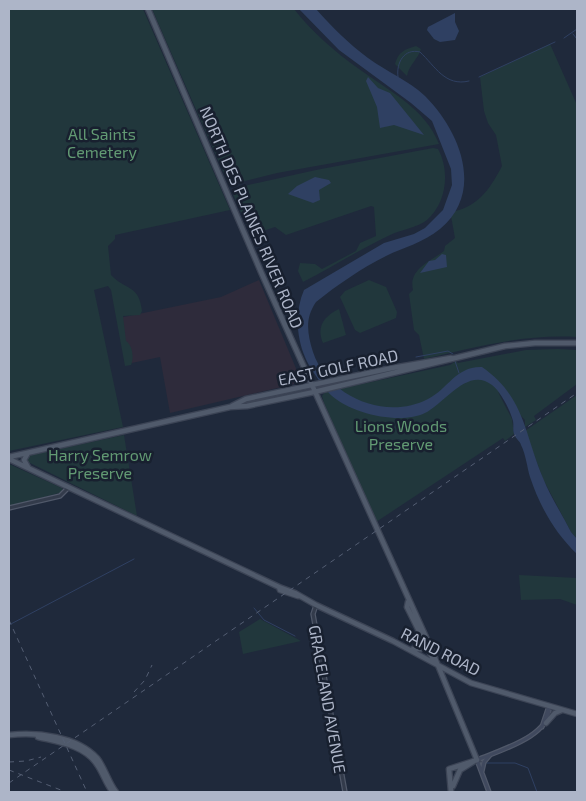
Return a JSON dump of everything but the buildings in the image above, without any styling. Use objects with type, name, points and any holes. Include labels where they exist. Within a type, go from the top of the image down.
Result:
[{"type":"main road","name":"NORTH DES PLAINES RIVER ROAD","points":[[148,9],[314,392],[408,602]]},
{"type":"main road","name":"EAST GOLF ROAD","points":[[9,458],[230,407],[247,406],[314,392],[517,344],[577,344]]},
{"type":"main road","name":"EAST GOLF ROAD","points":[[230,407],[246,399],[429,360],[452,358]]},
{"type":"main road","points":[[28,453],[24,460],[29,468]]},
{"type":"main road","name":"RAND ROAD","points":[[9,458],[279,587],[280,590],[298,596],[435,662],[471,683],[577,714]]},
{"type":"main road","points":[[408,602],[407,607],[435,662]]},
{"type":"main road","points":[[408,602],[416,615],[489,792]]},
{"type":"main road","points":[[404,647],[421,649],[424,643]]},
{"type":"main road","points":[[544,725],[549,706]]},
{"type":"main road","points":[[452,792],[449,769],[477,760],[533,735],[554,713],[564,710]]},
{"type":"main road","points":[[9,736],[35,734],[80,745],[98,759],[116,792]]},
{"type":"main road","points":[[9,736],[36,737],[82,751],[96,762],[112,792]]},
{"type":"main road","points":[[482,772],[484,762],[492,753]]},
{"type":"main road","points":[[452,792],[458,772],[477,760]]},
{"type":"street","points":[[9,508],[60,496],[69,488]]},
{"type":"street","name":"GRACELAND AVENUE","points":[[316,605],[313,614],[345,792]]},
{"type":"shaded area","points":[[259,280],[300,378],[299,383],[170,413],[160,357],[127,364],[119,318],[221,297]]},
{"type":"green space","name":"All Saints Cemetery","points":[[9,9],[143,9],[230,210],[115,235],[115,239],[108,246],[111,275],[135,292],[142,311],[140,315],[123,316],[126,341],[130,346],[133,356],[131,365],[125,366],[111,290],[108,286],[94,290],[123,427],[9,451]]},
{"type":"green space","points":[[152,9],[294,9],[308,26],[333,49],[415,110],[433,131],[439,144],[277,173],[229,185]]},
{"type":"green space","points":[[550,44],[577,105],[577,337],[519,339],[424,359],[419,335],[414,330],[409,294],[413,290],[414,276],[422,266],[444,251],[445,246],[455,238],[451,216],[455,211],[478,200],[489,188],[502,166],[496,135],[488,123],[484,111],[480,77]]},
{"type":"green space","points":[[416,46],[421,49],[407,76],[395,64],[402,52]]},
{"type":"green space","points":[[433,148],[438,149],[442,157],[445,176],[442,196],[434,213],[418,225],[377,241],[303,282],[298,271],[300,263],[315,264],[322,269],[356,251],[360,243],[376,236],[374,207],[371,206],[286,235],[275,227],[251,235],[232,192],[248,185],[316,170]]},
{"type":"green space","points":[[369,280],[386,287],[397,312],[396,318],[360,333],[355,330],[340,297],[345,291]]},
{"type":"green space","points":[[339,309],[346,335],[323,343],[320,332],[321,327],[329,315]]},
{"type":"green space","name":"Lions Woods Preserve","points":[[526,350],[577,350],[577,384],[534,416],[536,420],[525,427],[525,420],[498,392],[512,419],[514,434],[505,441],[503,438],[376,522],[324,403],[322,396],[325,392],[450,365],[456,361],[458,363]]},
{"type":"green space","points":[[577,395],[577,539],[571,532],[543,479],[525,431]]},
{"type":"green space","name":"Harry Semrow Preserve","points":[[124,435],[137,516],[26,461],[31,455]]},
{"type":"green space","name":"Harry Semrow Preserve","points":[[9,464],[62,488],[63,492],[9,506]]},
{"type":"green space","points":[[519,575],[577,578],[577,605],[560,599],[521,600]]},
{"type":"green space","points":[[260,619],[301,641],[243,654],[239,632]]},
{"type":"water","points":[[299,9],[316,9],[361,53],[412,85],[425,96],[438,110],[457,144],[464,180],[462,198],[454,214],[434,234],[368,266],[316,302],[310,314],[308,332],[313,352],[321,368],[331,381],[360,401],[377,406],[394,407],[412,405],[428,399],[465,370],[482,367],[507,391],[515,403],[522,417],[546,485],[571,532],[577,539],[577,554],[555,528],[543,509],[530,477],[523,449],[514,434],[510,412],[502,397],[492,385],[483,380],[474,380],[457,388],[425,413],[403,418],[390,418],[352,408],[332,396],[313,372],[307,361],[298,332],[299,306],[304,290],[384,243],[414,234],[425,228],[443,210],[452,185],[451,169],[432,121],[411,103],[339,50]]},
{"type":"water","points":[[455,13],[455,22],[459,31],[455,40],[440,42],[434,39],[427,30],[428,27]]},
{"type":"water","points":[[368,77],[378,88],[390,93],[424,135],[394,125],[380,128],[377,107],[366,81]]},
{"type":"water","points":[[315,177],[329,180],[331,183],[319,190],[320,200],[313,203],[288,194],[297,186]]},
{"type":"water","points":[[442,254],[446,255],[447,267],[420,273],[429,261],[435,260]]},
{"type":"waterway","points":[[564,38],[577,29]]},
{"type":"waterway","points":[[573,34],[577,39]]},
{"type":"waterway","points":[[479,77],[555,42]]},
{"type":"waterway","points":[[398,77],[398,67],[402,58],[405,54],[414,51],[420,52],[447,78],[453,81],[469,81]]},
{"type":"waterway","points":[[416,357],[448,351],[453,354]]},
{"type":"waterway","points":[[455,361],[459,373]]},
{"type":"waterway","points":[[9,625],[134,559]]},
{"type":"waterway","points":[[254,608],[264,620],[295,636]]},
{"type":"waterway","points":[[486,763],[515,763],[528,768],[537,792]]},
{"type":"railway","points":[[9,783],[577,393]]},
{"type":"railway","points":[[9,620],[87,792]]},
{"type":"railway","points":[[134,692],[145,680],[152,665]]},
{"type":"railway","points":[[9,762],[26,761],[41,757]]},
{"type":"railway","points":[[9,770],[66,792]]}]
